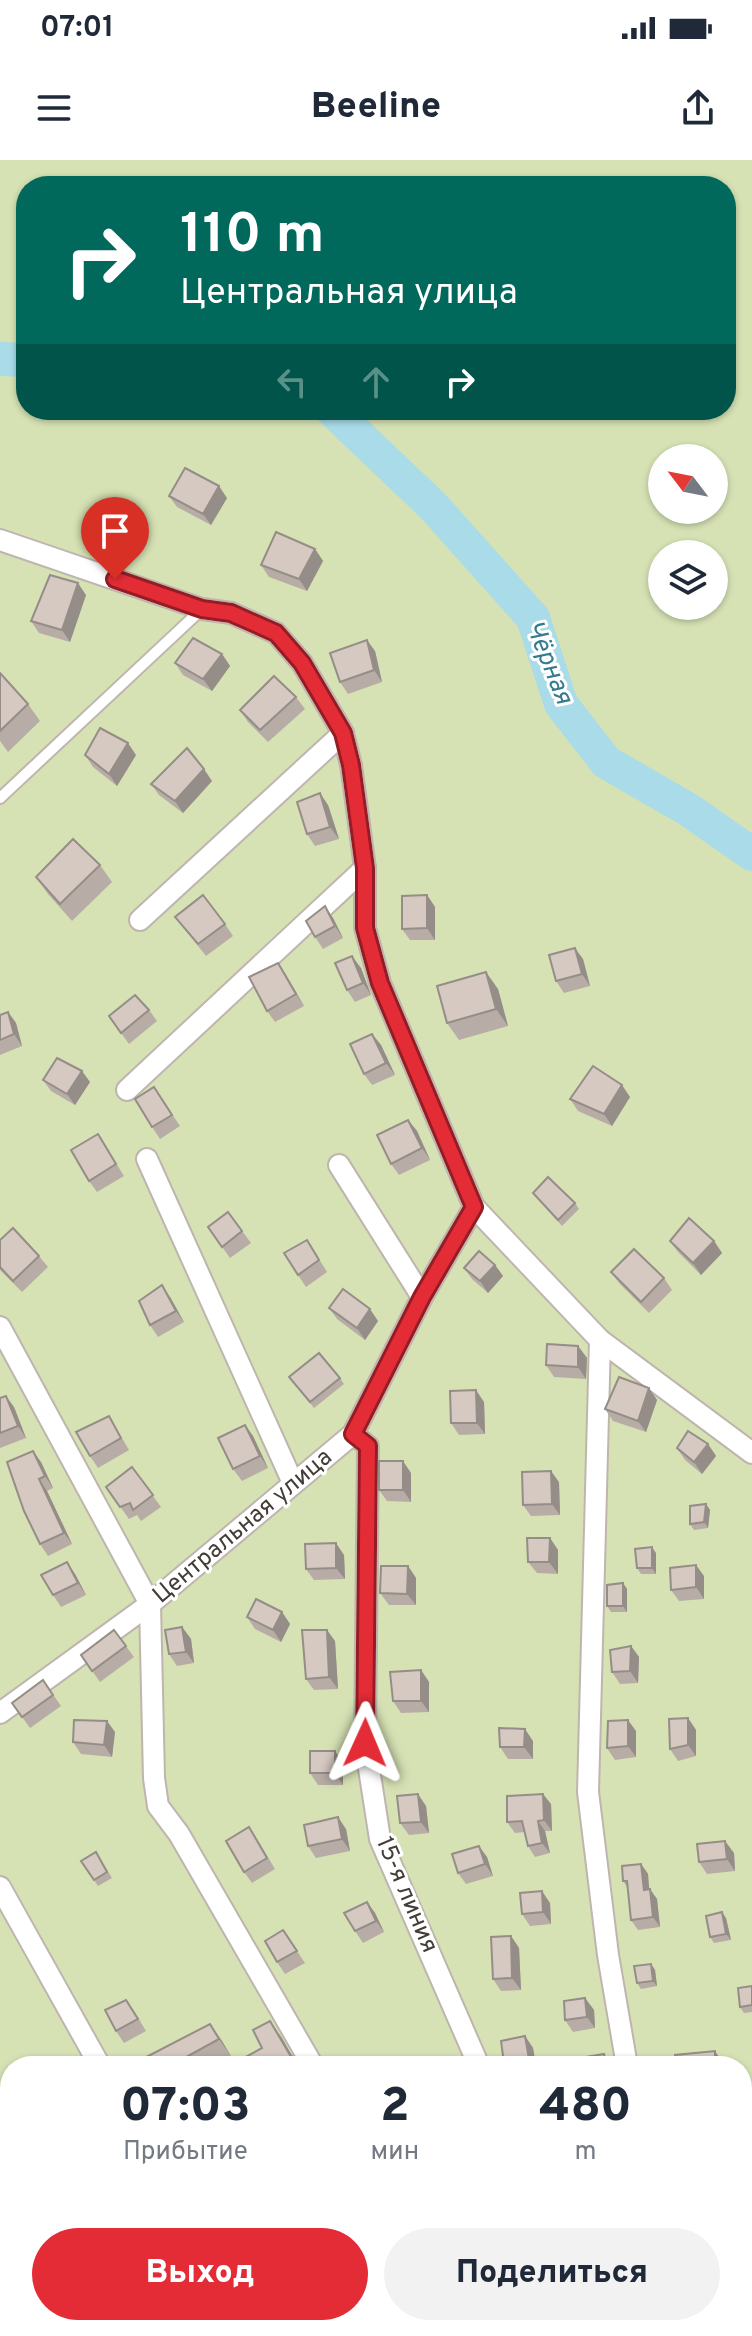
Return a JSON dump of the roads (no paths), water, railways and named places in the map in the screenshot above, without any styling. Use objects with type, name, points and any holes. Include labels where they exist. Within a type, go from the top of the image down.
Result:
[{"type":"street","points":[[0,540],[202,609],[231,613],[276,633],[302,663],[343,733],[351,765],[365,868],[365,928],[380,983],[474,1207],[600,1340],[752,1453]]},
{"type":"street","points":[[140,920],[343,733]]},
{"type":"street","points":[[127,1090],[365,868]]},
{"type":"street","points":[[147,1159],[293,1483]]},
{"type":"street","points":[[339,1165],[422,1297]]},
{"type":"street","name":"Центральная улица","points":[[0,1713],[150,1604],[353,1434],[422,1297],[474,1207]]},
{"type":"street","points":[[0,1327],[150,1604],[154,1778],[158,1806],[179,1834],[307,2056]]},
{"type":"street","points":[[600,1340],[588,1792],[608,1955],[625,2056]]},
{"type":"street","name":"15-я линия","points":[[353,1434],[368,1446],[365,1743],[380,1839],[475,2056]]},
{"type":"street","points":[[0,1887],[94,2056]]},
{"type":"lane","points":[[0,798],[202,609]]},
{"type":"waterway","name":"Чёрная","points":[[0,359],[16,360]]},
{"type":"waterway","name":"Чёрная","points":[[343,420],[433,506],[533,618],[561,704],[606,762],[689,810],[752,854]]}]
